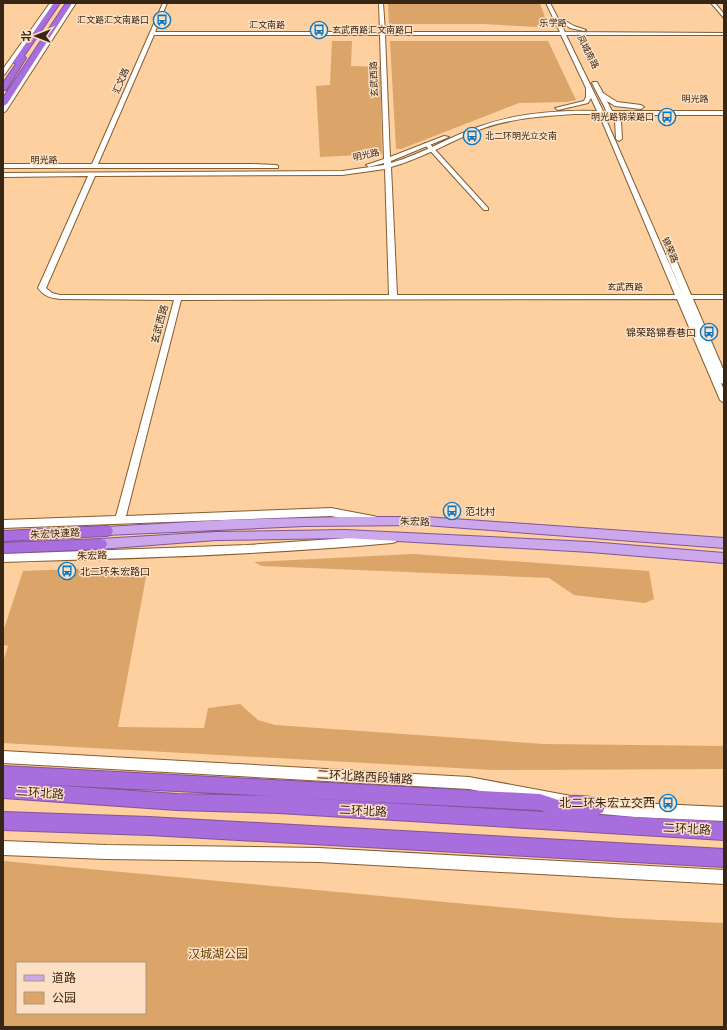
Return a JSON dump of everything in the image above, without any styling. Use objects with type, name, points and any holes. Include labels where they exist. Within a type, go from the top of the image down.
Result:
[{"type":"highway","points":[[4,100],[5,81],[52,5],[57,3]]},
{"type":"highway","points":[[5,81],[18,66],[60,3]]},
{"type":"highway","points":[[32,54],[67,5],[74,3]]},
{"type":"highway","points":[[4,100],[43,44],[67,5]]},
{"type":"highway","points":[[5,81],[43,44]]},
{"type":"highway","points":[[5,81],[18,66]]},
{"type":"highway","name":"朱宏快速路","points":[[3,536],[106,531]]},
{"type":"highway","name":"朱宏快速路","points":[[3,548],[100,544]]},
{"type":"highway","points":[[3,774],[597,806]]},
{"type":"highway","name":"二环北路","points":[[3,790],[177,802],[278,805],[724,831]]},
{"type":"highway","points":[[540,802],[604,823]]},
{"type":"highway","points":[[3,821],[149,826],[724,858]]},
{"type":"main road","name":"朱宏路","points":[[106,531],[265,522],[375,520],[425,521],[724,543]]},
{"type":"main road","name":"朱宏路","points":[[100,544],[223,536],[345,534],[590,548],[724,558]]},
{"type":"street","points":[[3,111],[74,3]]},
{"type":"street","name":"汇文路","points":[[94,166],[165,3]]},
{"type":"street","name":"玄武西路","points":[[381,3],[393,298]]},
{"type":"street","name":"凤城南路","points":[[548,3],[580,55]]},
{"type":"street","name":"凤城南路","points":[[554,3],[559,20]]},
{"type":"street","points":[[713,3],[724,17]]},
{"type":"street","points":[[536,33],[554,27],[559,20],[576,29],[594,33]]},
{"type":"street","name":"汇文南路","points":[[152,33],[382,33]]},
{"type":"street","name":"乐学路","points":[[382,33],[724,33]]},
{"type":"street","points":[[536,33],[558,37],[570,48]]},
{"type":"street","name":"凤城南路","points":[[566,33],[570,48],[587,83],[604,110]]},
{"type":"street","points":[[577,40],[582,36],[594,33]]},
{"type":"street","name":"凤城南路","points":[[591,76],[598,90],[604,110]]},
{"type":"street","points":[[556,108],[586,102],[589,97],[587,83]]},
{"type":"street","points":[[598,90],[608,100],[615,104],[652,111]]},
{"type":"street","name":"明光路","points":[[3,174],[345,168],[370,165],[388,160],[500,116],[526,110],[556,108],[724,112]]},
{"type":"street","name":"明光路","points":[[652,111],[724,108]]},
{"type":"street","name":"明光路","points":[[3,174],[243,174],[342,173],[371,171],[387,168],[498,122],[552,114],[604,110]]},
{"type":"street","name":"锦荣路","points":[[604,110],[684,297],[724,400]]},
{"type":"street","points":[[616,138],[617,123],[620,118],[627,115],[652,111]]},
{"type":"street","points":[[552,114],[594,118],[598,120],[616,138]]},
{"type":"street","points":[[427,144],[486,209]]},
{"type":"street","points":[[3,166],[250,166],[286,168]]},
{"type":"street","name":"明光路","points":[[3,169],[234,170],[280,173]]},
{"type":"street","points":[[92,175],[42,288],[46,293],[52,296],[63,297],[178,298]]},
{"type":"street","name":"玄武西路","points":[[120,519],[178,298],[724,296]]},
{"type":"street","name":"锦荣路","points":[[684,297],[724,381]]},
{"type":"street","points":[[3,524],[332,512],[375,520]]},
{"type":"street","name":"朱宏路","points":[[3,558],[228,550],[346,543],[397,538]]},
{"type":"street","name":"二环北路西段辅路","points":[[3,757],[469,783],[597,806],[724,814]]},
{"type":"street","points":[[490,787],[540,802]]},
{"type":"street","points":[[3,848],[106,852],[319,854],[724,877]]},
{"type":"green space","points":[[388,3],[540,3],[547,23],[541,23],[541,25],[537,25],[537,27],[483,24],[389,24]]},
{"type":"green space","points":[[332,41],[352,41],[351,66],[380,67],[382,154],[320,157],[316,86],[330,85]]},
{"type":"green space","points":[[390,41],[548,41],[576,100],[566,102],[519,103],[401,149],[396,149]]},
{"type":"green space","points":[[413,554],[649,571],[654,599],[645,603],[574,595],[549,578],[262,566],[254,562]]},
{"type":"green space","points":[[148,566],[118,727],[204,728],[208,708],[240,704],[258,720],[275,725],[544,744],[724,746],[724,769],[493,770],[3,743],[3,662],[8,646],[3,645],[3,632],[23,571]]},
{"type":"green space","name":"汉城湖公园","points":[[3,861],[619,918],[724,923],[724,1027],[3,1027]]},
{"type":"place","name":"汇文路汇文南路口","points":[[162,20]]},
{"type":"place","name":"玄武西路汇文南路口","points":[[319,30]]},
{"type":"place","name":"明光路锦荣路口","points":[[667,117]]},
{"type":"place","name":"北二环明光立交南","points":[[472,136]]},
{"type":"place","name":"锦荣路锦春巷口","points":[[709,332]]},
{"type":"place","name":"范北村","points":[[452,511]]},
{"type":"place","name":"北二环朱宏路口","points":[[67,571]]},
{"type":"place","name":"北二环朱宏立交西","points":[[668,803]]}]
